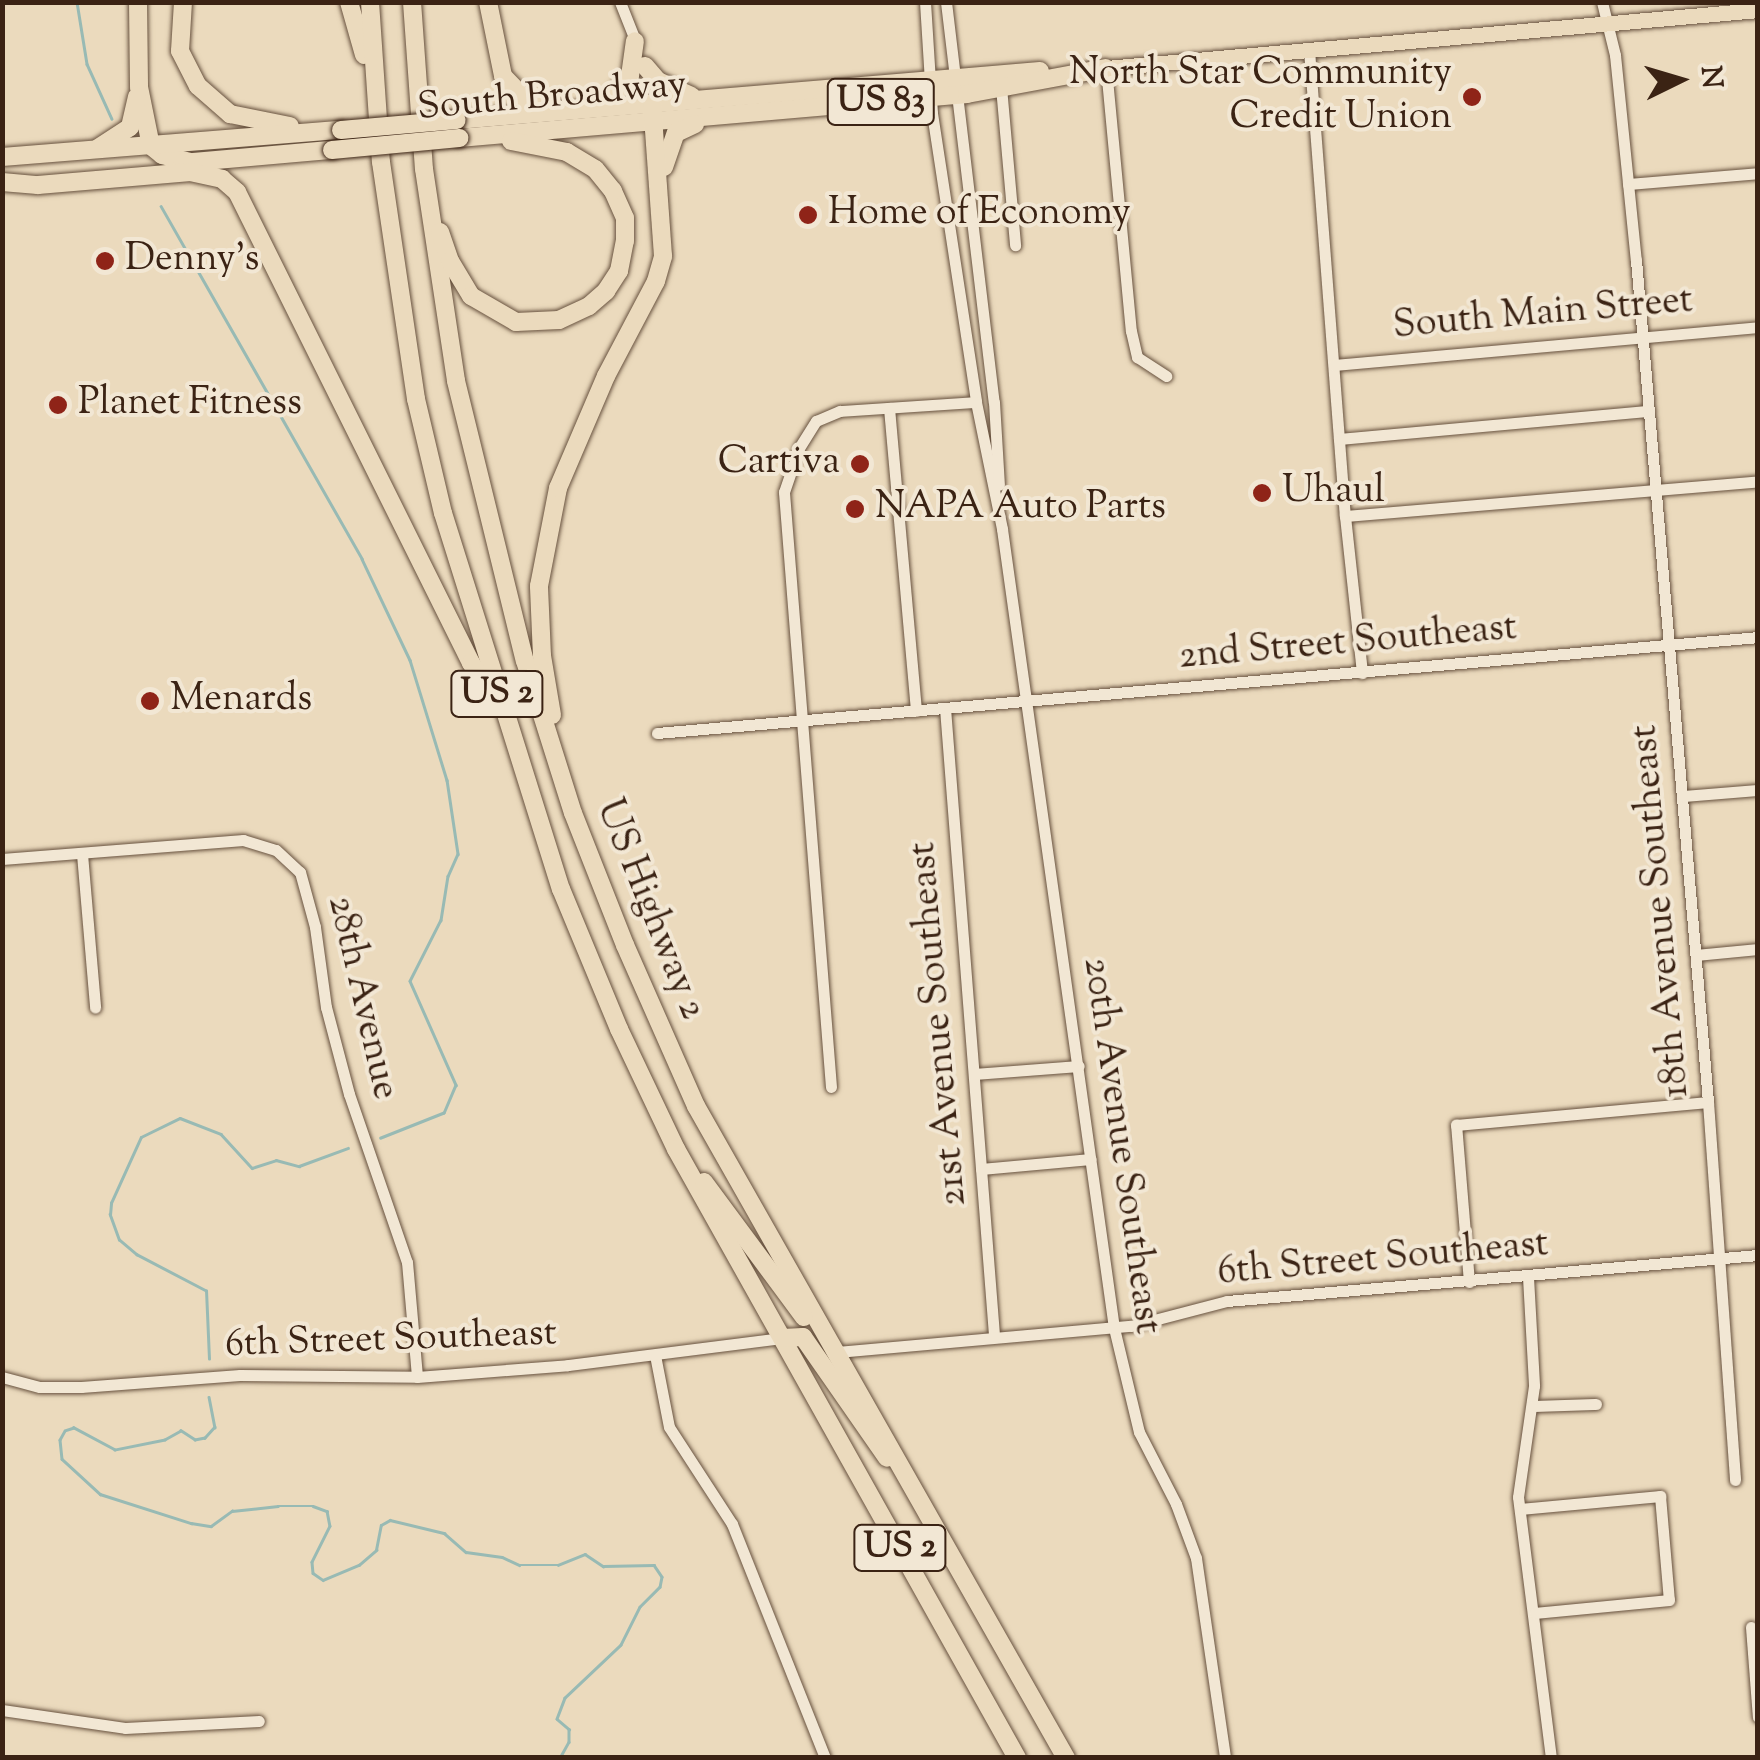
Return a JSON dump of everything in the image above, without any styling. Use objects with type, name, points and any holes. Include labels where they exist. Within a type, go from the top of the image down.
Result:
[{"type":"highway","points":[[138,2],[139,87],[151,146],[162,155],[196,162]]},
{"type":"highway","points":[[183,2],[180,51],[187,72],[208,97],[244,119],[338,130]]},
{"type":"highway","points":[[349,2],[377,112]]},
{"type":"highway","name":"US Highway 2","points":[[370,2],[377,112],[416,399],[443,512],[560,889],[618,1029],[676,1149],[1018,1758]]},
{"type":"highway","name":"US Highway 2","points":[[412,2],[424,169],[468,436],[525,661],[574,813],[625,945],[696,1106],[1066,1758]]},
{"type":"highway","points":[[488,2],[500,69],[515,92],[570,110]]},
{"type":"highway","points":[[591,108],[613,96],[630,76],[635,41]]},
{"type":"highway","points":[[645,66],[671,89],[701,99]]},
{"type":"highway","name":"South Broadway","points":[[954,86],[1001,88],[1106,68]]},
{"type":"highway","name":"South Broadway","points":[[2,182],[653,113],[701,99],[931,88],[1106,68]]},
{"type":"highway","points":[[94,151],[130,126],[139,87]]},
{"type":"highway","name":"South Broadway","points":[[2,156],[338,130],[464,132],[591,108],[718,117],[931,88]]},
{"type":"highway","points":[[574,813],[542,656],[539,586],[564,466],[656,280],[664,231],[653,113]]},
{"type":"highway","points":[[661,188],[668,146],[676,133],[718,117]]},
{"type":"highway","points":[[424,169],[450,261],[480,304],[530,323],[546,324],[590,306],[606,291],[623,257],[625,218],[613,191],[595,169],[567,152],[464,132]]},
{"type":"highway","points":[[2,182],[38,185],[190,172],[222,180],[237,192],[472,663],[501,708]]},
{"type":"highway","points":[[676,1149],[775,1273],[820,1344],[837,1352]]},
{"type":"highway","points":[[782,1338],[794,1334],[810,1345],[848,1408],[938,1529]]},
{"type":"main road","name":"South Broadway","points":[[1106,68],[1758,10]]},
{"type":"street","points":[[620,2],[645,66],[653,113]]},
{"type":"street","points":[[924,2],[931,88],[976,402],[1002,529]]},
{"type":"street","points":[[946,2],[994,402],[1002,529]]},
{"type":"street","name":"18th Avenue Southeast","points":[[1602,2],[1614,54],[1628,184],[1683,796],[1734,1480]]},
{"type":"street","points":[[1309,50],[1345,516],[1362,673]]},
{"type":"street","points":[[1106,68],[1131,332],[1138,356],[1166,376]]},
{"type":"street","points":[[1001,88],[1015,245]]},
{"type":"street","points":[[1628,184],[1758,173]]},
{"type":"street","name":"South Main Street","points":[[1334,364],[1758,327]]},
{"type":"street","points":[[831,1087],[784,492],[799,448],[816,421],[840,411],[976,402]]},
{"type":"street","points":[[657,733],[916,711],[889,408]]},
{"type":"street","points":[[1339,439],[1648,411]]},
{"type":"street","points":[[1345,516],[1758,481]]},
{"type":"street","name":"20th Avenue Southeast","points":[[1002,529],[1114,1328],[1139,1432],[1176,1504],[1196,1558],[1224,1758]]},
{"type":"street","name":"2nd Street Southeast","points":[[916,711],[1758,637]]},
{"type":"street","name":"21st Avenue Southeast","points":[[945,708],[994,1335]]},
{"type":"street","points":[[1683,796],[1758,790]]},
{"type":"street","name":"28th Avenue","points":[[2,859],[244,840],[276,850],[300,872],[316,927],[326,1008],[350,1094],[407,1262],[418,1377]]},
{"type":"street","points":[[82,854],[95,1008]]},
{"type":"street","points":[[1696,955],[1758,949]]},
{"type":"street","points":[[974,1074],[1079,1066]]},
{"type":"street","points":[[1470,1282],[1456,1125],[1708,1102]]},
{"type":"street","points":[[981,1169],[1091,1159]]},
{"type":"street","name":"6th Street Southeast","points":[[837,1352],[994,1335],[1114,1328],[1170,1318],[1227,1301],[1528,1278],[1758,1255]]},
{"type":"street","points":[[1528,1278],[1535,1354],[1532,1406],[1519,1480],[1520,1509],[1551,1758]]},
{"type":"street","name":"6th Street Southeast","points":[[2,1377],[40,1386],[81,1387],[240,1375],[418,1377],[656,1355],[782,1338]]},
{"type":"street","points":[[656,1355],[669,1427],[732,1524],[824,1758]]},
{"type":"street","points":[[1532,1406],[1596,1404]]},
{"type":"street","points":[[1520,1509],[1660,1496],[1669,1600],[1535,1613]]},
{"type":"street","points":[[1752,1628],[1758,1717]]},
{"type":"street","points":[[2,1710],[125,1728],[259,1721]]},
{"type":"waterway","points":[[77,2],[87,64],[112,119]]},
{"type":"waterway","points":[[161,206],[362,559],[410,660],[447,780],[458,854],[448,876],[441,920],[410,981],[456,1085],[444,1113],[381,1138]]},
{"type":"waterway","points":[[209,1359],[206,1291],[137,1255],[119,1240],[110,1215],[111,1203],[141,1137],[180,1118],[221,1134],[252,1168],[276,1160],[299,1166],[348,1148]]},
{"type":"waterway","points":[[209,1397],[215,1427],[205,1438],[195,1440],[181,1431],[165,1440],[115,1450],[74,1428],[65,1431],[60,1440],[62,1459],[100,1494],[191,1523],[211,1526],[232,1511],[278,1506],[313,1506],[327,1511],[330,1526],[312,1562],[313,1573],[323,1580],[359,1565],[376,1550],[381,1525],[390,1520],[444,1533],[466,1552],[502,1557],[519,1565],[558,1565],[585,1554],[603,1566],[654,1565],[662,1577],[660,1587],[640,1607],[621,1645],[565,1698],[557,1719],[569,1729],[569,1742],[560,1758]]},
{"type":"place","name":"North Star Community Credit Union","points":[[1472,97]]},
{"type":"place","name":"Home of Economy","points":[[808,215]]},
{"type":"place","name":"Denny's","points":[[105,261]]},
{"type":"place","name":"Planet Fitness","points":[[58,405]]},
{"type":"place","name":"Cartiva","points":[[860,464]]},
{"type":"place","name":"Uhaul","points":[[1262,493]]},
{"type":"place","name":"NAPA Auto Parts","points":[[855,509]]},
{"type":"place","name":"Menards","points":[[150,701]]}]
